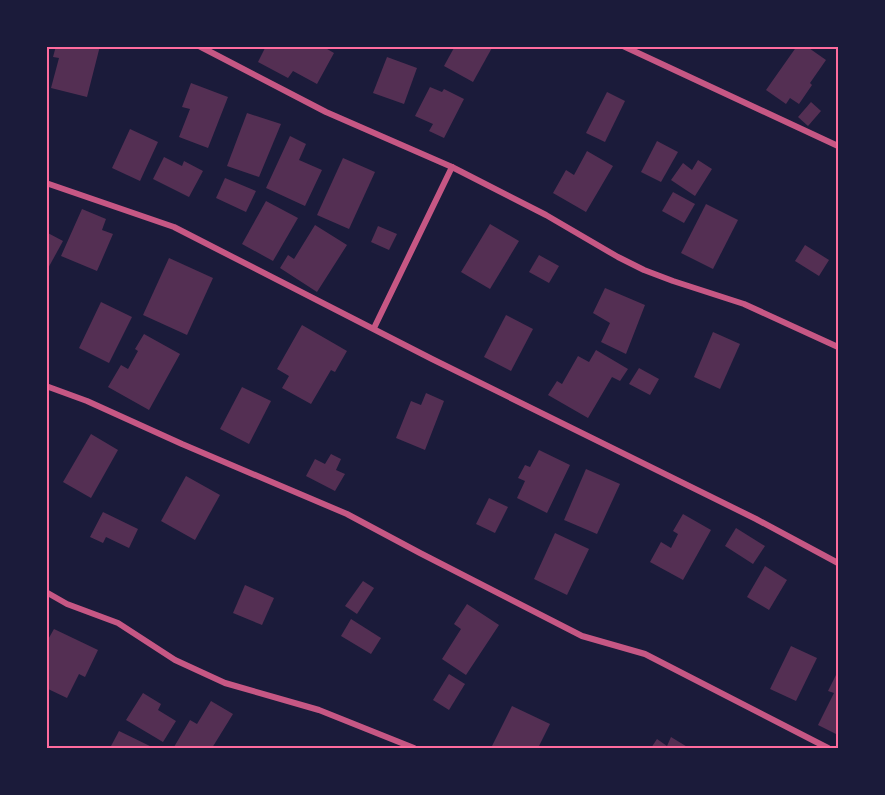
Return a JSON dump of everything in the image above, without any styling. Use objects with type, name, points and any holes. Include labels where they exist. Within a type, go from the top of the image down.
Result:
[{"type":"street","points":[[199,46],[326,112],[452,167],[546,215],[644,270],[744,304],[838,347]]},
{"type":"street","points":[[623,46],[838,146]]},
{"type":"street","points":[[374,328],[452,167]]},
{"type":"street","points":[[46,183],[174,227],[598,442],[756,519],[838,563]]},
{"type":"street","points":[[46,386],[87,401],[182,444],[347,513],[582,636],[645,654],[828,748]]},
{"type":"street","points":[[46,592],[67,604],[118,623],[175,660],[225,683],[319,710],[414,748]]},
{"type":"building","points":[[56,46],[100,46],[87,97],[51,88],[59,58],[53,57]]},
{"type":"building","points":[[266,46],[322,46],[334,53],[317,84],[293,71],[288,78],[258,62]]},
{"type":"building","points":[[455,46],[493,46],[473,82],[444,66]]},
{"type":"building","points":[[797,46],[806,46],[826,60],[799,104],[790,98],[786,104],[766,90]]},
{"type":"building","points":[[387,57],[417,68],[404,104],[373,93]]},
{"type":"building","points":[[191,83],[228,97],[208,148],[179,137],[190,109],[182,107]]},
{"type":"building","points":[[430,87],[442,92],[444,89],[464,99],[444,138],[429,131],[433,124],[415,116]]},
{"type":"building","points":[[607,92],[625,101],[605,142],[586,133]]},
{"type":"building","points":[[811,102],[821,111],[808,126],[798,117]]},
{"type":"building","points":[[247,113],[281,124],[259,177],[227,166]]},
{"type":"building","points":[[130,129],[158,142],[140,181],[112,168]]},
{"type":"building","points":[[290,136],[306,144],[299,160],[322,170],[305,206],[266,188]]},
{"type":"building","points":[[657,141],[678,152],[661,182],[641,172]]},
{"type":"building","points":[[587,151],[613,166],[586,212],[553,193],[566,170],[574,175]]},
{"type":"building","points":[[164,157],[182,166],[184,161],[203,171],[189,197],[153,179]]},
{"type":"building","points":[[343,158],[375,172],[349,229],[317,215]]},
{"type":"building","points":[[698,160],[712,169],[695,196],[671,180],[683,163],[692,170]]},
{"type":"building","points":[[225,178],[256,191],[246,212],[216,198]]},
{"type":"building","points":[[673,192],[695,204],[684,223],[662,211]]},
{"type":"building","points":[[266,201],[298,218],[273,261],[242,244]]},
{"type":"building","points":[[706,204],[738,220],[713,269],[681,253]]},
{"type":"building","points":[[82,209],[106,219],[102,230],[113,234],[97,271],[61,256]]},
{"type":"building","points":[[490,224],[519,241],[490,289],[461,272]]},
{"type":"building","points":[[315,225],[347,245],[317,292],[280,268],[288,255],[294,259]]},
{"type":"building","points":[[378,226],[397,234],[389,250],[371,242]]},
{"type":"building","points":[[46,232],[63,241],[46,272]]},
{"type":"building","points":[[805,245],[829,260],[819,276],[795,261]]},
{"type":"building","points":[[539,255],[559,266],[549,283],[529,272]]},
{"type":"building","points":[[169,258],[213,278],[187,335],[143,315]]},
{"type":"building","points":[[605,288],[645,305],[626,354],[601,342],[610,323],[593,313]]},
{"type":"building","points":[[101,302],[132,317],[109,363],[79,348]]},
{"type":"building","points":[[506,315],[533,329],[511,371],[484,357]]},
{"type":"building","points":[[302,325],[347,351],[335,372],[331,370],[311,404],[282,388],[289,376],[277,369]]},
{"type":"building","points":[[713,332],[740,344],[720,389],[694,377]]},
{"type":"building","points":[[144,334],[180,354],[149,410],[108,387],[121,365],[128,369],[138,351],[135,349]]},
{"type":"building","points":[[596,350],[628,369],[620,381],[612,377],[588,418],[548,395],[557,381],[562,384],[578,356],[589,362]]},
{"type":"building","points":[[639,368],[659,379],[650,395],[629,384]]},
{"type":"building","points":[[242,387],[271,401],[249,444],[220,429]]},
{"type":"building","points":[[426,393],[444,401],[425,450],[396,438],[411,401],[421,405]]},
{"type":"building","points":[[91,434],[118,450],[91,498],[63,482]]},
{"type":"building","points":[[539,450],[570,465],[547,513],[517,498],[525,481],[518,478],[525,465],[530,467]]},
{"type":"building","points":[[331,454],[341,459],[336,470],[345,474],[335,491],[306,476],[315,459],[325,464]]},
{"type":"building","points":[[586,469],[620,484],[597,534],[564,520]]},
{"type":"building","points":[[186,476],[220,495],[195,540],[161,521]]},
{"type":"building","points":[[489,498],[508,507],[495,533],[476,524]]},
{"type":"building","points":[[103,512],[138,529],[129,548],[106,537],[103,543],[90,537]]},
{"type":"building","points":[[683,514],[711,530],[683,580],[650,562],[661,542],[671,548],[678,534],[673,531]]},
{"type":"building","points":[[736,528],[765,546],[753,564],[725,546]]},
{"type":"building","points":[[555,533],[589,549],[567,595],[534,579]]},
{"type":"building","points":[[765,566],[787,580],[769,610],[747,597]]},
{"type":"building","points":[[363,581],[374,588],[357,614],[345,606]]},
{"type":"building","points":[[245,585],[274,598],[262,625],[233,613]]},
{"type":"building","points":[[467,604],[499,625],[466,675],[442,659],[461,629],[454,624]]},
{"type":"building","points":[[351,619],[381,638],[371,654],[341,636]]},
{"type":"building","points":[[54,629],[98,650],[85,677],[79,674],[67,698],[46,688],[46,661],[49,654],[46,653],[46,643]]},
{"type":"building","points":[[791,646],[817,658],[796,701],[770,689]]},
{"type":"building","points":[[838,671],[838,735],[818,725],[834,693],[828,691]]},
{"type":"building","points":[[449,674],[465,684],[449,710],[433,700]]},
{"type":"building","points":[[143,693],[161,704],[158,710],[176,721],[163,742],[126,720]]},
{"type":"building","points":[[211,701],[233,714],[212,748],[174,747],[190,720],[197,724]]},
{"type":"building","points":[[512,706],[550,724],[538,748],[491,748]]},
{"type":"building","points":[[119,731],[154,748],[110,748]]},
{"type":"building","points":[[671,737],[689,748],[651,748],[657,739],[667,746]]}]
